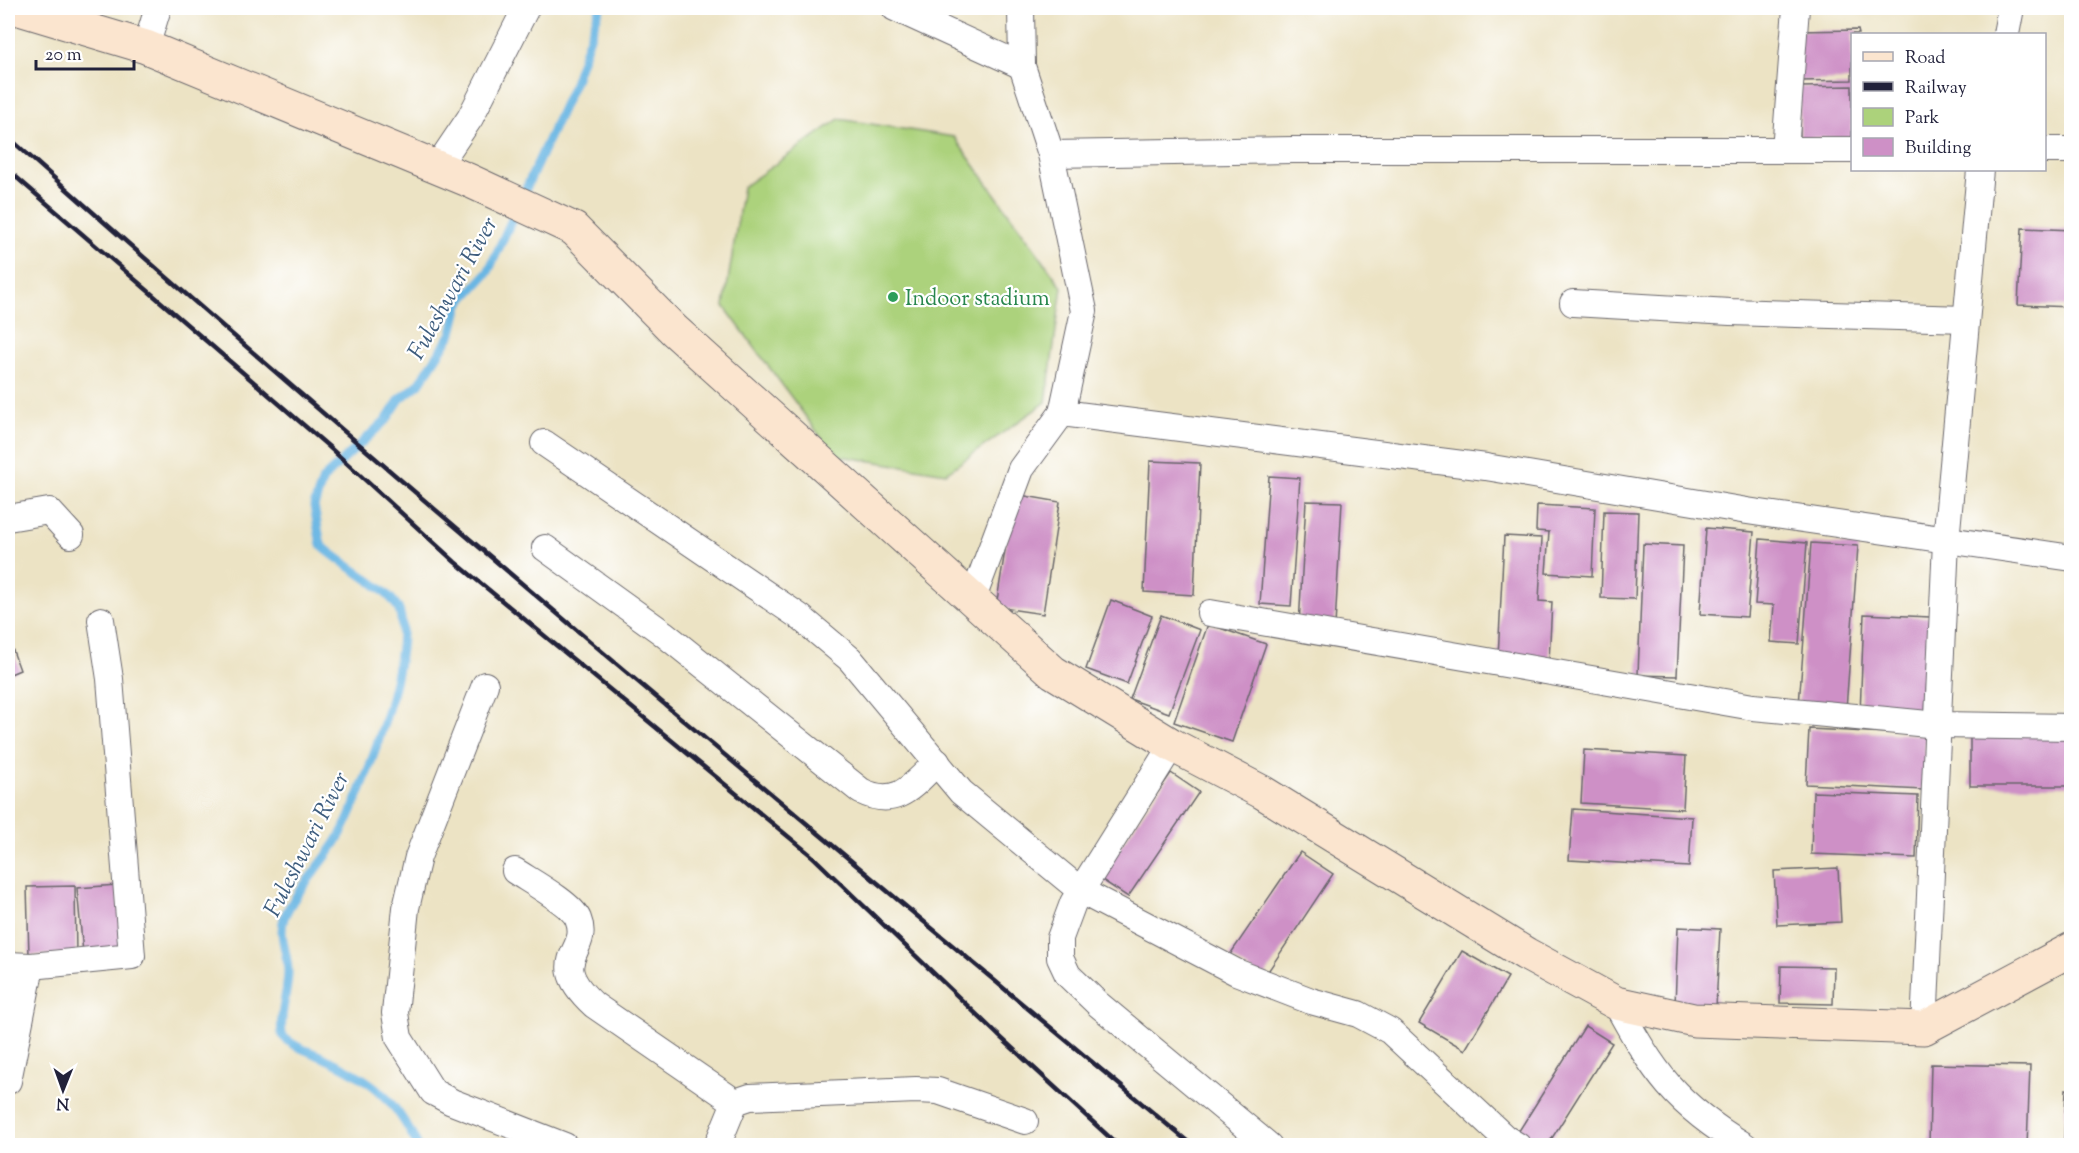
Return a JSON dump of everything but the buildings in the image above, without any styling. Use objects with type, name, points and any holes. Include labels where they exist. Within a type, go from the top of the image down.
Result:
[{"type":"street","points":[[16,8],[146,47],[468,180],[574,229],[674,330],[1053,672],[1172,745],[1262,792],[1526,954],[1616,1002],[1694,1020],[1924,1028],[2072,949]]},
{"type":"street","points":[[146,47],[158,8]]},
{"type":"street","points":[[437,167],[470,118],[526,8]]},
{"type":"street","points":[[895,8],[1022,66]]},
{"type":"street","points":[[973,598],[1021,469],[1062,413],[1084,311],[1051,154],[1022,66],[1021,8]]},
{"type":"street","points":[[1785,150],[1796,8]]},
{"type":"street","points":[[2006,33],[2011,8]]},
{"type":"street","points":[[1051,154],[1293,150],[1851,150]]},
{"type":"street","points":[[2046,150],[2072,150]]},
{"type":"street","points":[[1924,1028],[1946,541],[1980,171]]},
{"type":"street","points":[[1573,303],[1730,312],[1966,319]]},
{"type":"street","points":[[1062,413],[1486,467],[1946,541],[2072,558]]},
{"type":"street","points":[[544,443],[800,617],[850,659],[961,792],[1081,891],[1236,972],[1311,1001],[1358,1014],[1390,1031],[1505,1138],[1518,1146]]},
{"type":"street","points":[[8,518],[49,511],[71,535]]},
{"type":"street","points":[[545,548],[663,633],[861,790],[877,798],[903,794],[937,762]]},
{"type":"street","points":[[1210,614],[1754,707],[1938,725],[2072,727]]},
{"type":"street","points":[[8,1081],[15,1036],[19,965],[132,956],[110,679],[101,620]]},
{"type":"street","points":[[485,685],[418,857],[406,908],[397,1001],[399,1038],[433,1092],[452,1102],[565,1146]]},
{"type":"street","points":[[1172,745],[1073,903],[1060,938],[1060,958],[1068,975],[1098,1004],[1269,1146]]},
{"type":"street","points":[[515,872],[570,909],[578,919],[579,936],[571,958],[569,974],[578,990],[594,1005],[735,1102]]},
{"type":"street","points":[[1616,1002],[1642,1052],[1675,1095],[1708,1124],[1745,1146]]},
{"type":"street","points":[[717,1146],[735,1102],[750,1097],[927,1090],[938,1091],[1025,1121]]},
{"type":"green space","name":"Indoor stadium","points":[[839,119],[954,137],[1062,287],[1046,402],[946,473],[834,455],[724,306],[743,187]]},
{"type":"waterway","name":"Fuleshwari River","points":[[418,1146],[409,1128],[390,1101],[368,1082],[340,1065],[295,1045],[282,1035],[288,972],[282,931],[284,918],[294,899],[338,839],[360,792],[384,724],[400,655],[402,628],[398,608],[393,600],[321,545],[314,506],[323,479],[387,419],[400,399],[419,384],[452,333],[459,304],[488,272],[574,83],[600,8]]},
{"type":"railway","points":[[8,137],[300,394],[745,772],[1193,1146]]},
{"type":"railway","points":[[8,170],[328,446],[455,562],[812,856],[998,1035],[1119,1146]]},
{"type":"place","name":"Indoor stadium","points":[[893,297]]}]
